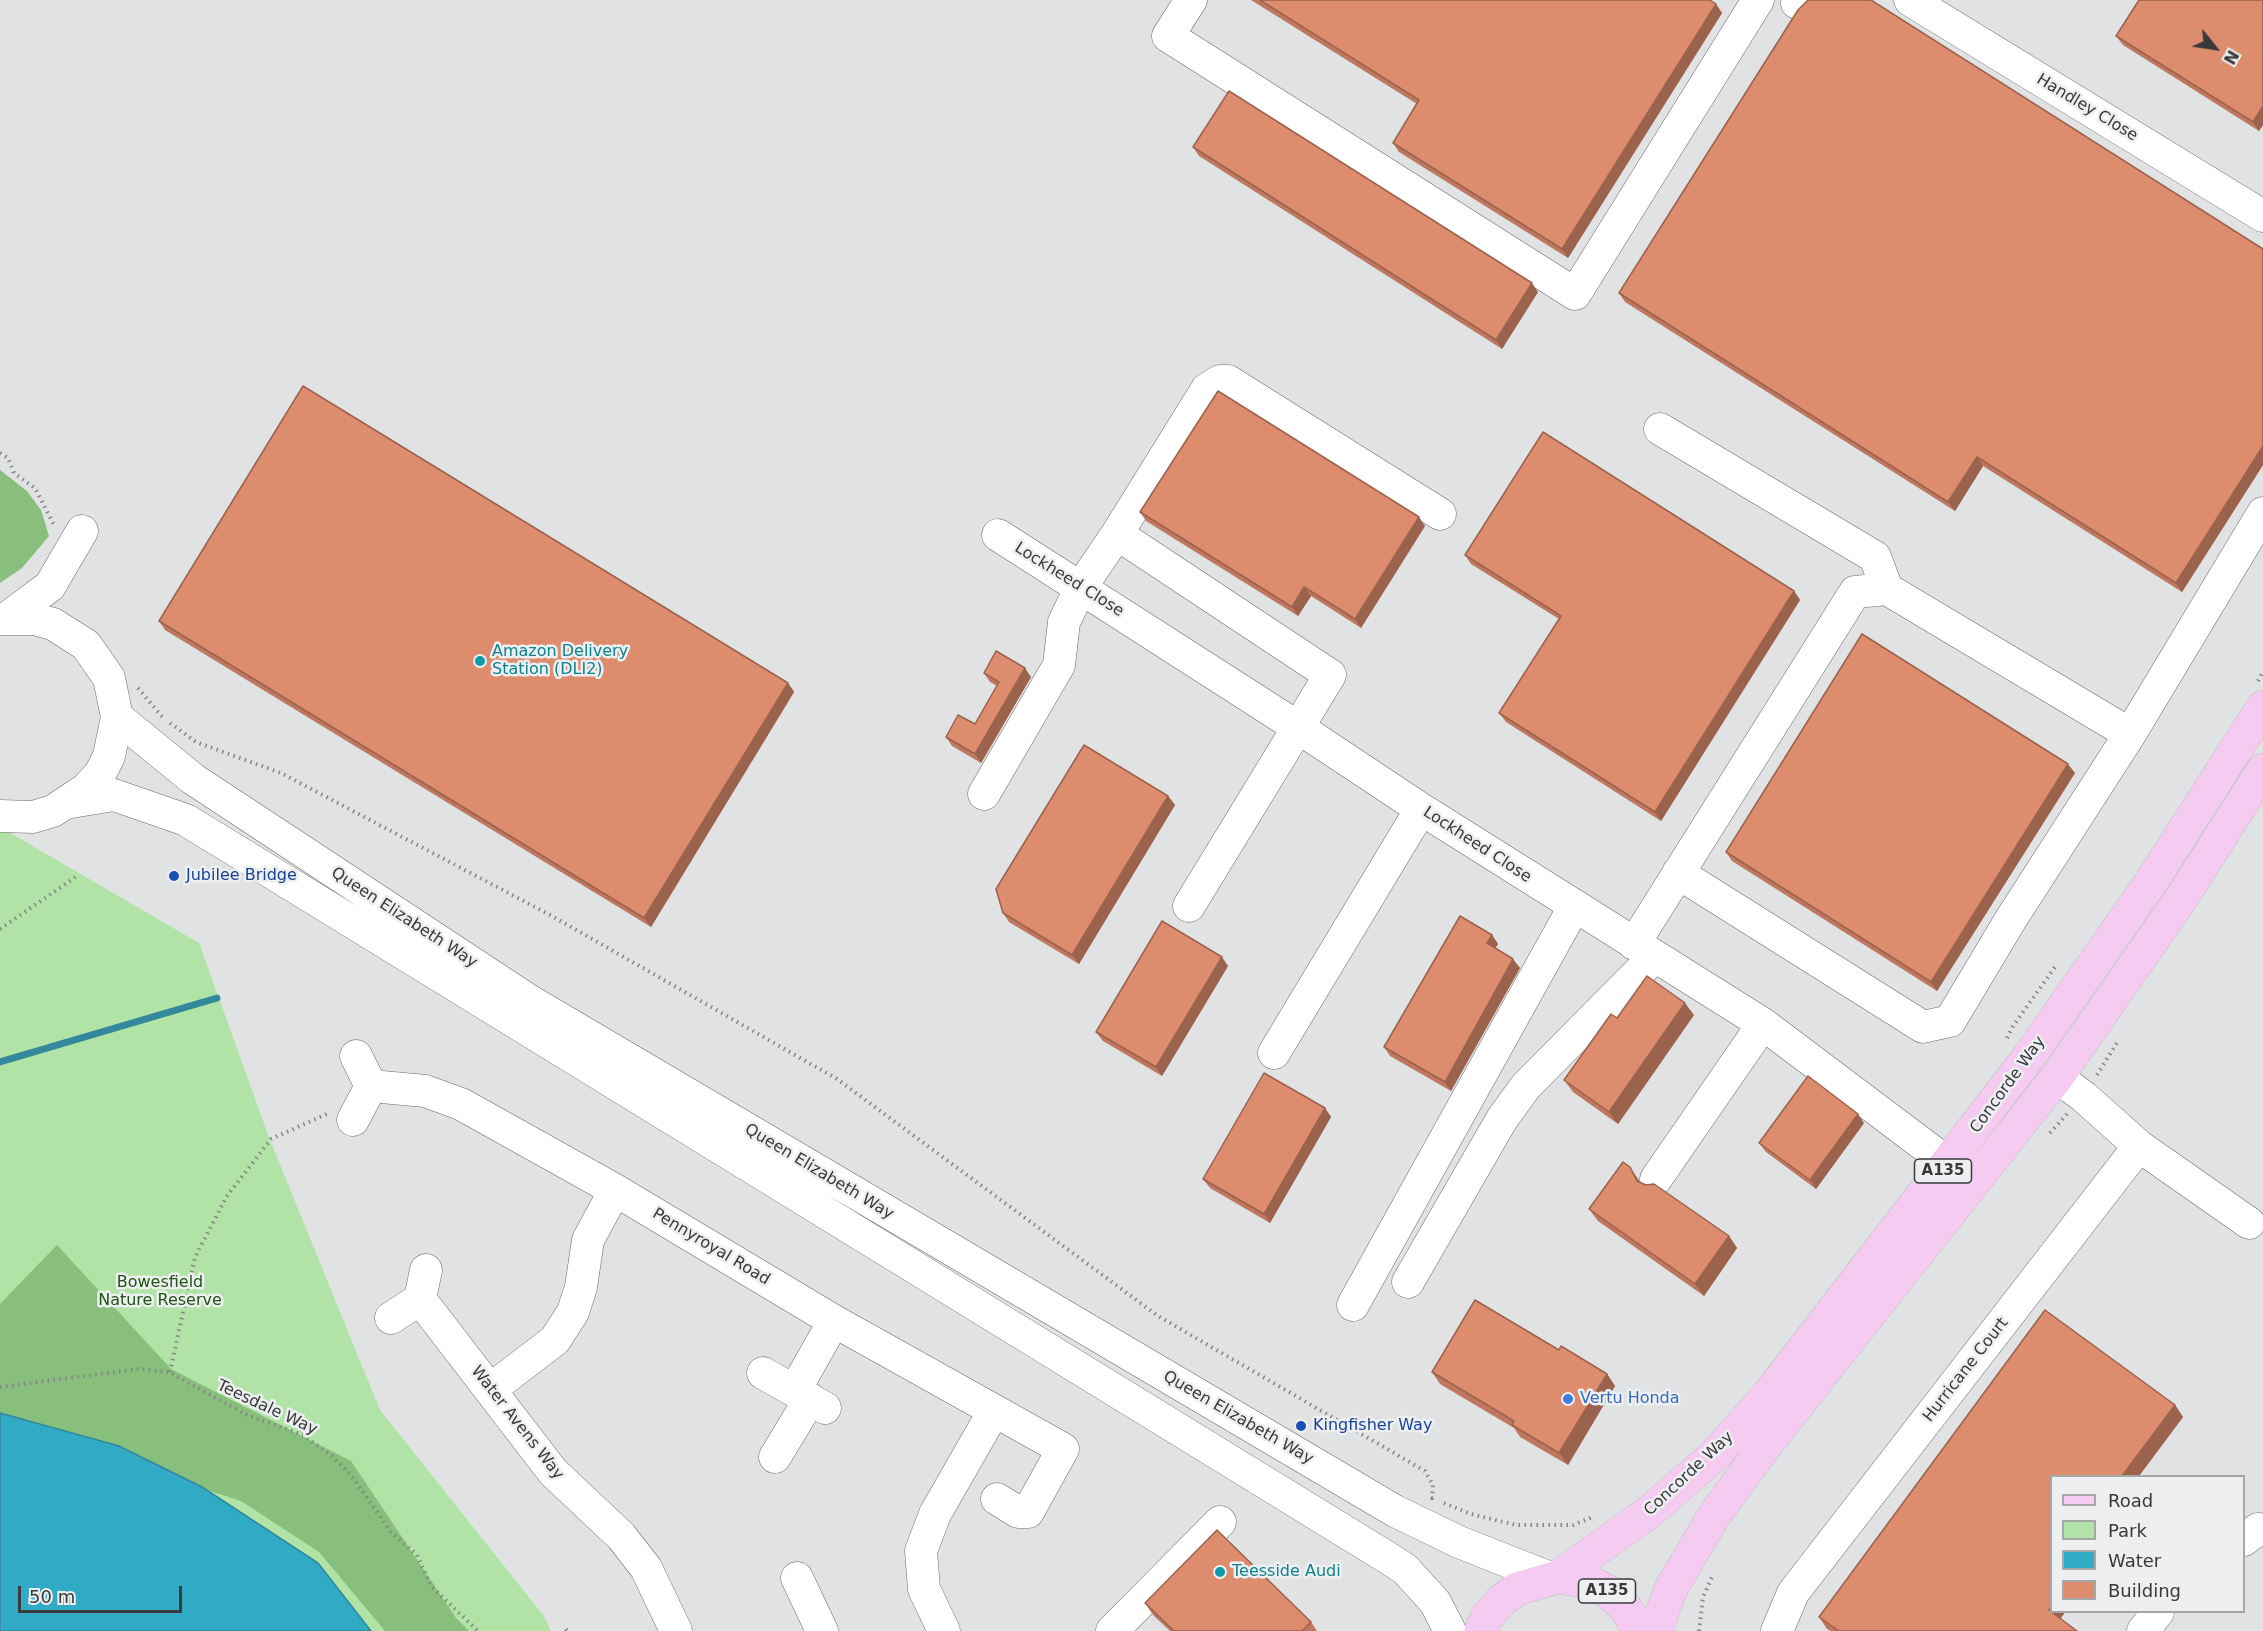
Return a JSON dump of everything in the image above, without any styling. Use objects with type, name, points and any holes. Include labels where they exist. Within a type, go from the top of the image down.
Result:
[{"type":"main road","name":"Concorde Way","points":[[1554,1577],[1648,1513],[1715,1455],[1769,1394],[1949,1164],[2028,1058],[2151,882],[2259,697]]},
{"type":"main road","name":"Concorde Way","points":[[1655,1631],[1672,1587],[1713,1516],[1765,1446],[2057,1077],[2181,899],[2263,770]]},
{"type":"main road","name":"A135","points":[[1481,1631],[1488,1617],[1502,1600],[1517,1589],[1554,1577],[1589,1582],[1607,1591],[1624,1606],[1640,1631]]},
{"type":"street","points":[[1191,0],[1168,36],[1575,294],[1758,0]]},
{"type":"street","name":"Handley Close","points":[[1910,0],[2260,208]]},
{"type":"street","points":[[984,794],[1059,665],[1064,622],[1081,587],[1208,389],[1220,381],[1228,381],[1440,514]]},
{"type":"street","points":[[1660,429],[1875,556],[1887,589]]},
{"type":"street","points":[[1678,873],[1923,1027],[1950,1021],[2011,919],[2130,734],[2263,513]]},
{"type":"street","points":[[1117,534],[1330,675],[1189,906]]},
{"type":"street","name":"Lockheed Close","points":[[998,535],[1574,907],[1763,1024],[1949,1164]]},
{"type":"street","points":[[4,619],[50,586],[76,542]]},
{"type":"street","points":[[73,635],[61,607],[61,592],[76,542]]},
{"type":"street","points":[[1408,1282],[1502,1119],[1526,1086],[1644,950],[1678,873],[1855,592],[1887,589],[2130,734]]},
{"type":"street","points":[[0,816],[33,817],[71,802],[100,774],[115,737],[117,717],[109,678],[99,660],[73,635],[53,624],[34,619],[4,619]]},
{"type":"street","name":"Queen Elizabeth Way","points":[[117,717],[193,779],[530,1001],[1395,1511],[1459,1542],[1554,1577]]},
{"type":"street","name":"Queen Elizabeth Way","points":[[71,802],[114,795],[186,820],[1388,1558],[1405,1569],[1435,1602],[1450,1631]]},
{"type":"street","points":[[1274,1053],[1421,809]]},
{"type":"street","points":[[1353,1305],[1574,907]]},
{"type":"street","points":[[1656,1179],[1763,1024]]},
{"type":"street","points":[[356,1056],[363,1101]]},
{"type":"street","points":[[2057,1077],[2084,1097],[2139,1146],[2249,1223]]},
{"type":"street","name":"Pennyroyal Road","points":[[363,1101],[425,1091],[461,1104],[615,1190],[834,1321],[1064,1449],[1028,1512],[1018,1512],[997,1499]]},
{"type":"street","name":"Hurricane Court","points":[[1777,1631],[1793,1593],[2139,1146]]},
{"type":"street","points":[[491,1389],[555,1340],[573,1312],[581,1287],[588,1240],[615,1190]]},
{"type":"street","name":"Water Avens Way","points":[[391,1318],[423,1285],[491,1389],[553,1472],[621,1536],[640,1560],[676,1631]]},
{"type":"street","points":[[775,1457],[810,1399],[834,1321]]},
{"type":"street","points":[[763,1373],[810,1399]]},
{"type":"street","points":[[944,1631],[924,1589],[921,1551],[935,1514],[994,1410]]},
{"type":"street","points":[[1122,1628],[1220,1522]]},
{"type":"street","points":[[796,1578],[822,1631]]},
{"type":"street","points":[[2143,1631],[2156,1613]]},
{"type":"path","points":[[0,453],[8,458],[14,473],[35,488],[76,542]]},
{"type":"path","points":[[2259,697],[2263,671]]},
{"type":"path","points":[[136,685],[164,719],[196,742],[280,773],[552,916],[837,1078],[1158,1316],[1425,1471],[1433,1485],[1432,1498]]},
{"type":"path","points":[[0,929],[77,876]]},
{"type":"path","points":[[2004,1044],[2013,1026],[2059,962]]},
{"type":"path","points":[[170,1372],[195,1257],[227,1196],[271,1139],[363,1101]]},
{"type":"path","name":"Teesdale Way","points":[[0,1387],[138,1369],[170,1372],[247,1415],[303,1435],[332,1456],[351,1475],[391,1532],[417,1555],[431,1586],[478,1631]]},
{"type":"path","points":[[1424,1494],[1471,1514],[1516,1525],[1573,1525],[1604,1512]]},
{"type":"path","points":[[1699,1631],[1703,1597],[1714,1571]]},
{"type":"green space","points":[[0,470],[27,491],[41,510],[49,536],[22,568],[0,583]]},
{"type":"green space","name":"Bowesfield Nature Reserve","points":[[0,827],[199,943],[270,1140],[380,1410],[543,1615],[551,1631],[371,1631],[318,1563],[0,1413]]},
{"type":"green space","points":[[57,1245],[171,1369],[351,1461],[456,1618],[469,1631],[385,1631],[319,1552],[241,1501],[62,1444],[0,1437],[0,1304]]},
{"type":"water","points":[[0,1413],[119,1446],[202,1487],[318,1563],[371,1631],[0,1631]]},
{"type":"building","points":[[1260,0],[1710,0],[1716,4],[1562,249],[1393,143],[1419,100]]},
{"type":"building","points":[[1808,0],[1871,0],[2263,249],[2263,446],[2176,583],[1977,457],[1948,502],[1619,293],[1798,10]]},
{"type":"building","points":[[2139,0],[2263,0],[2263,106],[2253,122],[2116,36]]},
{"type":"building","points":[[1229,91],[1532,283],[1496,340],[1193,147]]},
{"type":"building","name":"Amazon Delivery Station (DLI2)","points":[[303,386],[788,683],[644,918],[159,621]]},
{"type":"building","points":[[1218,391],[1419,517],[1355,619],[1304,587],[1292,607],[1140,512]]},
{"type":"building","points":[[1543,432],[1794,591],[1655,812],[1499,713],[1561,616],[1465,555]]},
{"type":"building","points":[[1862,634],[2068,764],[1931,982],[1726,852]]},
{"type":"building","points":[[996,651],[1025,668],[975,754],[946,737],[958,715],[975,724],[999,682],[984,673]]},
{"type":"building","points":[[1084,745],[1168,796],[1072,955],[1003,913],[996,889]]},
{"type":"building","points":[[1460,916],[1492,935],[1487,943],[1513,959],[1445,1082],[1384,1047]]},
{"type":"building","points":[[1162,921],[1222,957],[1156,1067],[1096,1032]]},
{"type":"building","points":[[1647,976],[1685,1003],[1609,1112],[1564,1080],[1611,1014],[1617,1018]]},
{"type":"building","points":[[1264,1073],[1325,1108],[1264,1214],[1203,1179]]},
{"type":"building","points":[[1808,1076],[1858,1114],[1810,1180],[1759,1143]]},
{"type":"building","points":[[1623,1162],[1630,1167],[1637,1181],[1646,1185],[1654,1184],[1729,1236],[1695,1284],[1589,1209]]},
{"type":"building","points":[[1475,1300],[1559,1350],[1561,1346],[1607,1374],[1559,1453],[1512,1425],[1514,1421],[1432,1372]]},
{"type":"building","points":[[2045,1310],[2175,1405],[2123,1475],[2050,1475],[2049,1610],[2050,1613],[2077,1631],[1839,1631],[1819,1617]]},
{"type":"building","name":"Teesside Audi","points":[[1217,1530],[1311,1622],[1302,1631],[1174,1631],[1145,1603]]},
{"type":"waterway","points":[[0,1062],[217,998]]},
{"type":"place","name":"Amazon Delivery Station (DLI2)","points":[[480,661]]},
{"type":"place","name":"Jubilee Bridge","points":[[174,876]]},
{"type":"place","name":"Vertu Honda","points":[[1568,1399]]},
{"type":"place","name":"Kingfisher Way","points":[[1301,1426]]},
{"type":"place","name":"Teesside Audi","points":[[1220,1572]]}]
